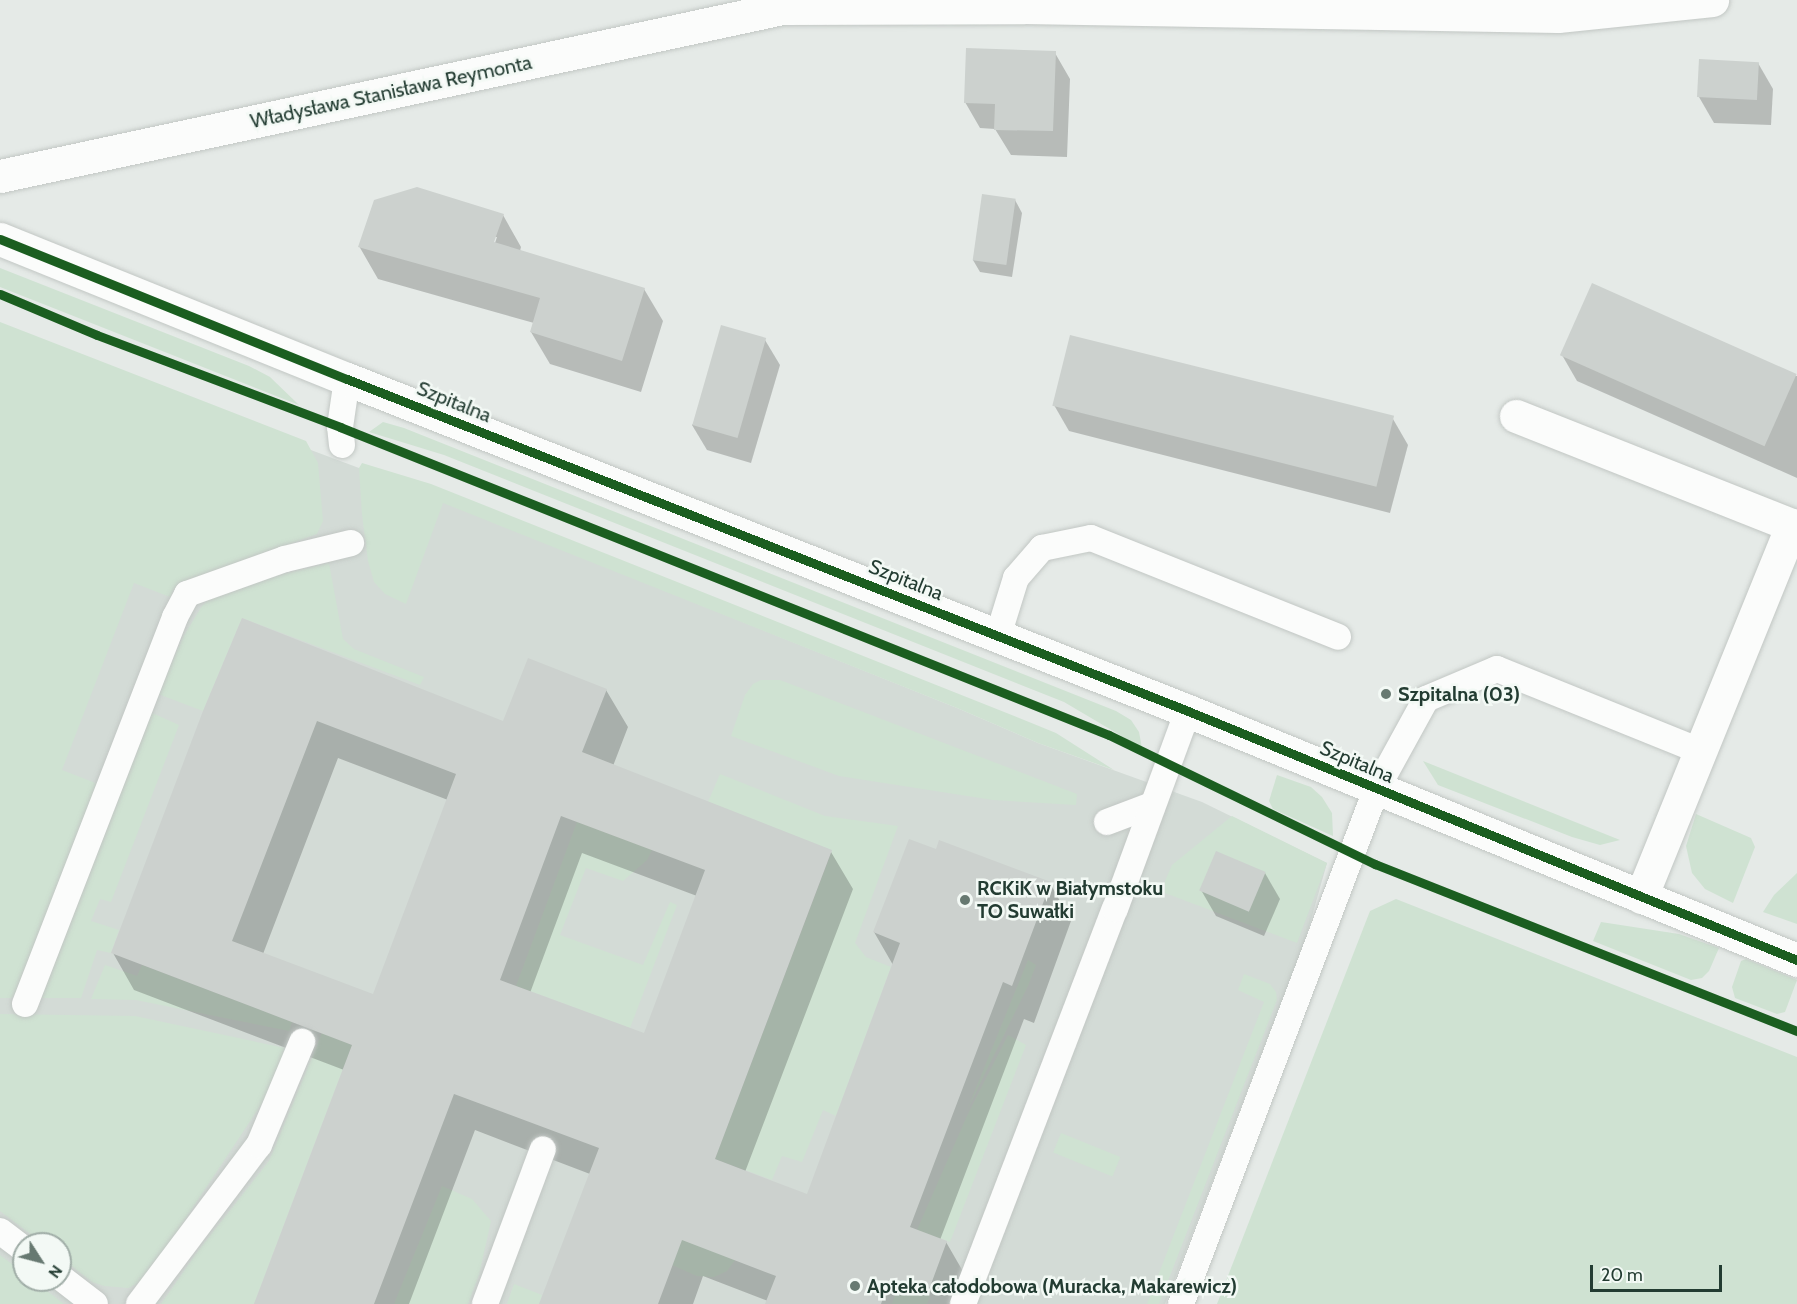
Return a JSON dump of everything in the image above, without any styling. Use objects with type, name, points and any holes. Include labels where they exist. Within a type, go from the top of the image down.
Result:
[{"type":"street","name":"Władysława Stanisława Reymonta","points":[[0,176],[769,4],[1558,16],[1712,0]]},
{"type":"street","name":"Szpitalna","points":[[0,239],[347,379],[1188,711],[1376,790],[1797,960]]},
{"type":"street","points":[[1516,416],[1795,526],[1641,897]]},
{"type":"lane","points":[[342,445],[340,427],[347,379]]},
{"type":"lane","points":[[998,636],[1016,578],[1042,548],[1091,538],[1338,637]]},
{"type":"lane","points":[[25,1004],[175,617],[187,594],[285,559],[351,543]]},
{"type":"lane","points":[[1181,1304],[1376,790],[1426,699],[1497,669],[1700,751]]},
{"type":"lane","points":[[963,1304],[1115,909],[1188,711]]},
{"type":"lane","points":[[1107,822],[1152,805]]},
{"type":"lane","points":[[139,1304],[259,1145],[302,1042]]},
{"type":"lane","points":[[485,1304],[543,1149]]},
{"type":"lane","points":[[0,1231],[12,1240]]},
{"type":"lane","points":[[72,1286],[95,1304]]},
{"type":"shaded area","points":[[0,334],[359,468],[957,708],[1038,743],[1202,802],[1327,863],[1305,941],[1165,1304],[0,1304]]},
{"type":"green space","points":[[0,268],[249,366],[270,377],[299,405],[0,287]]},
{"type":"green space","points":[[0,322],[306,441],[318,463],[323,521],[317,534],[187,582],[174,589],[170,597],[134,583],[62,770],[98,784],[17,993],[11,998],[0,998]]},
{"type":"green space","points":[[383,422],[404,428],[1116,711],[1131,720],[1139,732],[1142,748],[1064,702],[444,455],[369,432]]},
{"type":"green space","points":[[362,463],[431,484],[1056,733],[1114,770],[1038,743],[957,708],[443,503],[406,604],[385,594],[374,582],[368,561],[362,515],[359,468]]},
{"type":"green space","points":[[329,563],[343,639],[354,649],[424,677],[420,685],[242,618],[203,711],[158,694],[183,637],[202,606],[209,599],[259,580]]},
{"type":"green space","points":[[761,680],[780,680],[1077,794],[1076,805],[993,800],[839,776],[731,736],[745,695],[753,684]]},
{"type":"green space","points":[[150,712],[179,725],[111,902],[100,899],[91,921],[119,930],[111,953],[97,950],[81,998],[38,998]]},
{"type":"green space","points":[[1423,761],[1620,840],[1600,845],[1572,837],[1438,785]]},
{"type":"green space","points":[[720,774],[825,816],[898,826],[855,943],[866,957],[891,967],[836,1116],[823,1110],[802,1162],[782,1156],[772,1180],[715,1159],[832,851],[708,802]]},
{"type":"green space","points":[[1277,775],[1311,787],[1322,797],[1332,813],[1333,836],[1273,809],[1269,801]]},
{"type":"green space","points":[[1696,814],[1751,838],[1755,847],[1733,903],[1705,889],[1692,873],[1686,846]]},
{"type":"green space","points":[[1232,816],[1327,863],[1297,943],[1165,893],[1165,881],[1172,865]]},
{"type":"green space","points":[[577,822],[652,850],[647,860],[623,881],[586,868],[560,935],[643,965],[670,902],[677,905],[630,1028],[516,986]]},
{"type":"green space","points":[[1797,873],[1797,924],[1763,912],[1774,895]]},
{"type":"green space","points":[[1396,899],[1797,1057],[1797,1304],[1217,1304],[1370,911]]},
{"type":"green space","points":[[1601,922],[1679,934],[1719,948],[1709,971],[1702,978],[1691,980],[1593,941]]},
{"type":"green space","points":[[1746,959],[1797,980],[1785,1012],[1777,1014],[1735,998],[1732,987],[1741,961]]},
{"type":"green space","points":[[1028,960],[1036,965],[1028,986],[967,1110]]},
{"type":"green space","points":[[105,965],[137,976],[142,965],[292,1022],[289,1031],[136,1000],[91,999]]},
{"type":"green space","points":[[1244,974],[1270,984],[1276,992],[1277,1000],[1159,1304],[1147,1304],[1264,1002],[1238,990]]},
{"type":"green space","points":[[0,1014],[135,1016],[285,1048],[274,1085],[145,1280],[128,1288],[104,1286],[92,1282],[72,1266],[72,1232],[27,1232],[0,1211]]},
{"type":"green space","points":[[322,1033],[352,1045],[254,1304],[161,1304],[197,1252],[269,1161]]},
{"type":"green space","points":[[1008,1035],[1026,1045],[950,1242],[917,1230],[967,1116]]},
{"type":"green space","points":[[1061,1133],[1120,1157],[1112,1176],[1053,1152]]},
{"type":"green space","points":[[704,1181],[728,1257],[735,1260],[727,1271],[714,1277],[697,1276],[672,1265]]},
{"type":"green space","points":[[442,1186],[472,1199],[491,1221],[479,1275],[468,1304],[394,1304]]},
{"type":"green space","points":[[0,1255],[12,1264],[12,1292],[48,1292],[64,1304],[0,1304]]},
{"type":"green space","points":[[514,1284],[542,1295],[539,1304],[507,1304]]},
{"type":"green space","points":[[899,1285],[930,1296],[927,1304],[892,1304]]},
{"type":"building","points":[[966,48],[1056,51],[1053,131],[994,130],[995,104],[964,103]]},
{"type":"building","points":[[1699,59],[1759,62],[1757,100],[1697,97]]},
{"type":"building","points":[[417,187],[504,214],[494,242],[645,288],[622,361],[530,332],[540,298],[358,247],[374,200]]},
{"type":"building","points":[[982,194],[1016,199],[1006,265],[973,260]]},
{"type":"building","points":[[1592,283],[1797,374],[1765,446],[1560,355]]},
{"type":"building","points":[[721,325],[766,338],[738,438],[692,425]]},
{"type":"building","points":[[1070,335],[1394,416],[1376,487],[1052,406]]},
{"type":"building","points":[[242,618],[503,721],[528,658],[607,689],[582,752],[832,850],[715,1159],[807,1194],[900,943],[873,932],[909,839],[936,849],[939,840],[1051,882],[1012,986],[1003,982],[910,1227],[947,1241],[927,1295],[889,1281],[881,1304],[765,1304],[776,1276],[682,1240],[658,1304],[539,1304],[599,1148],[454,1094],[374,1304],[254,1304],[352,1045],[111,953],[203,711]],"holes":[[[317,721],[456,774],[373,994],[232,941]],[[561,816],[705,870],[644,1033],[500,980]]]},
{"type":"building","points":[[1216,851],[1266,872],[1249,912],[1199,891]]},
{"type":"cycle path","points":[[0,239],[347,379],[1188,711],[1797,960]]},
{"type":"cycle path","points":[[0,294],[97,335],[340,427],[1109,735],[1375,864],[1797,1031]]},
{"type":"place","name":"Szpitalna (03)","points":[[1386,694]]},
{"type":"place","name":"RCKiK w Białymstoku TO Suwałki","points":[[965,900]]},
{"type":"place","name":"Apteka całodobowa (Muracka, Makarewicz)","points":[[855,1286]]}]
